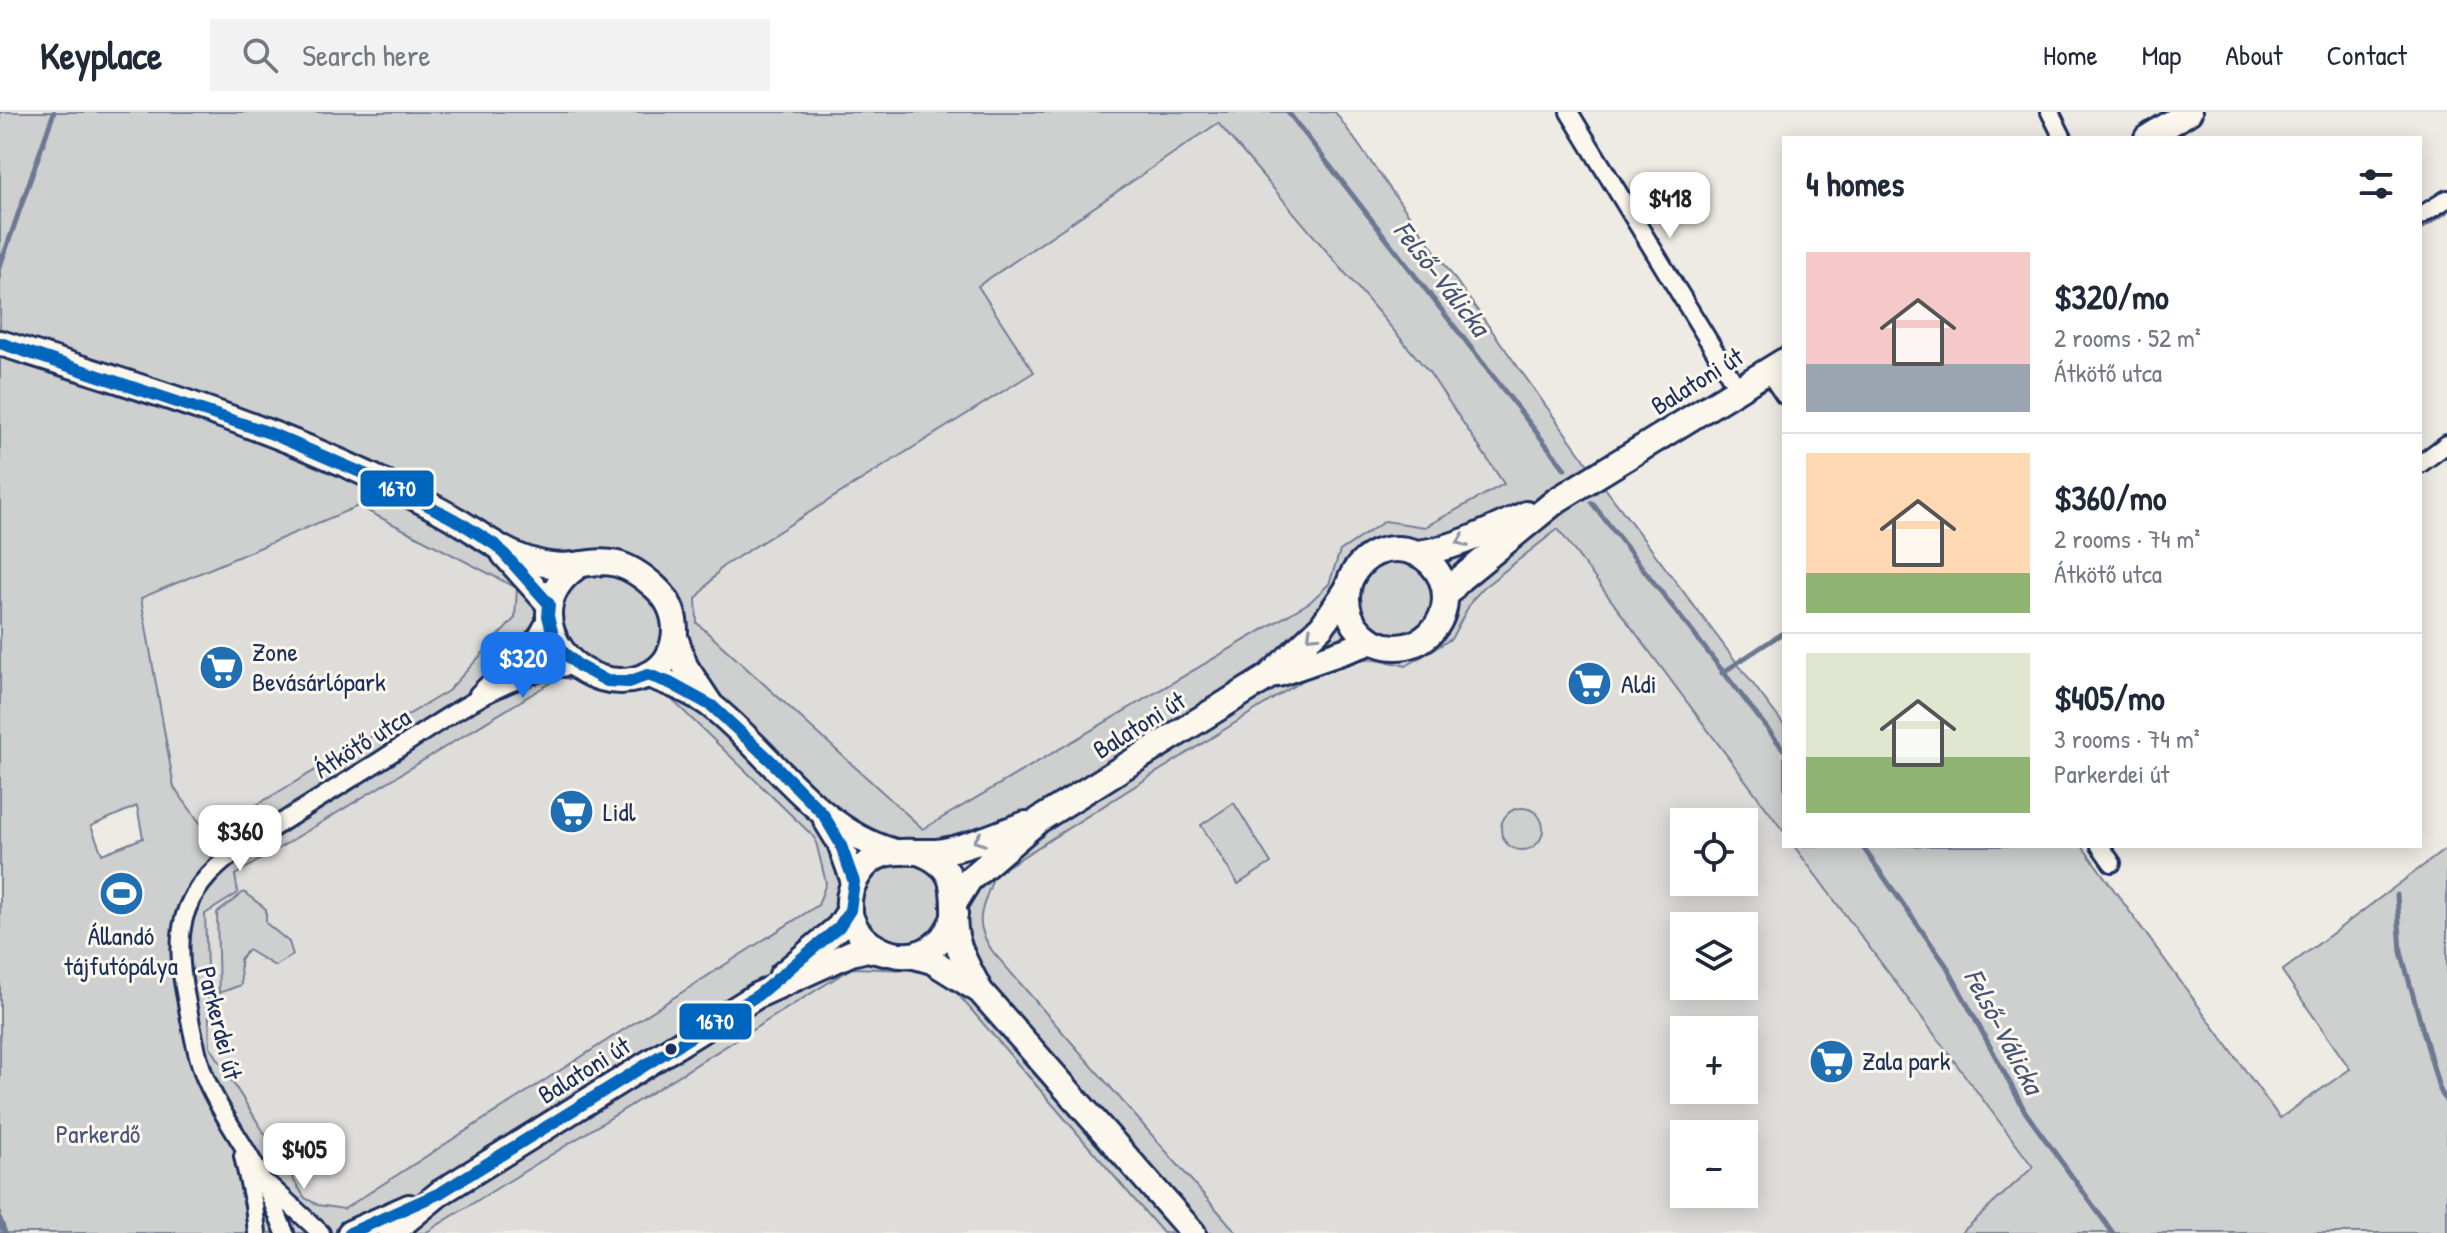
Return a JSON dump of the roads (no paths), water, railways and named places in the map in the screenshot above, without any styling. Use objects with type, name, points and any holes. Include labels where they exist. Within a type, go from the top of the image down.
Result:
[{"type":"main road","points":[[2150,136],[2189,112]]},
{"type":"main road","points":[[0,343],[199,407],[299,445],[421,500],[497,546],[531,561],[551,565],[620,563],[645,578],[668,601],[685,666],[712,706],[823,814],[870,845],[892,851],[942,851],[1039,820]]},
{"type":"main road","name":"Balatoni út","points":[[1445,597],[1460,579],[1557,500],[1776,366]]},
{"type":"main road","name":"Balatoni út","points":[[1416,553],[1453,545],[1557,500]]},
{"type":"main road","points":[[497,546],[548,610]]},
{"type":"main road","points":[[1394,549],[1416,553],[1437,571],[1445,597],[1440,621],[1425,638],[1404,646],[1393,647],[1373,641],[1354,623],[1348,606],[1348,588],[1361,565],[1376,554],[1394,549]]},
{"type":"main road","points":[[581,564],[557,585],[548,610],[550,629],[562,651],[579,666],[594,675],[617,682],[637,680],[667,659],[675,637]]},
{"type":"main road","name":"Balatoni út","points":[[1039,820],[1268,677],[1322,626],[1348,588]]},
{"type":"main road","name":"Balatoni út","points":[[1268,677],[1373,641]]},
{"type":"main road","points":[[648,675],[712,706]]},
{"type":"main road","points":[[823,814],[840,843],[854,882],[850,910],[862,936],[885,953],[932,961],[980,991],[1193,1233]]},
{"type":"main road","points":[[911,955],[935,945],[948,931],[969,880],[1039,820]]},
{"type":"main road","points":[[854,882],[873,859],[892,851]]},
{"type":"main road","points":[[917,851],[942,866],[952,882],[956,938],[980,991]]},
{"type":"main road","name":"Balatoni út","points":[[758,995],[839,927],[850,910]]},
{"type":"main road","name":"Balatoni út","points":[[391,1233],[440,1193],[758,995],[851,953],[867,949],[885,953]]},
{"type":"main road","name":"Balatoni út","points":[[350,1233],[440,1193]]},
{"type":"street","points":[[1569,112],[1738,389]]},
{"type":"street","points":[[2050,112],[2062,136]]},
{"type":"street","points":[[2422,215],[2447,199]]},
{"type":"street","points":[[1776,366],[1782,388]]},
{"type":"street","points":[[2422,463],[2447,444]]},
{"type":"street","name":"Átkötő utca","points":[[462,708],[526,649],[537,636],[548,610]]},
{"type":"street","name":"Átkötő utca","points":[[208,874],[234,853],[462,708],[519,679],[579,666]]},
{"type":"street","points":[[2101,848],[2112,863]]},
{"type":"street","name":"Parkerdei út","points":[[208,874],[186,909],[179,956],[200,1063],[223,1115],[262,1178],[285,1233]]},
{"type":"street","points":[[240,1143],[257,1233]]},
{"type":"street","name":"Parkerdei út","points":[[262,1178],[321,1233]]},
{"type":"waterway","points":[[0,266],[54,112]]},
{"type":"waterway","name":"Felső-Válicka","points":[[1288,112],[1565,469]]},
{"type":"waterway","points":[[2422,228],[2447,211]]},
{"type":"waterway","name":"Felső-Válicka","points":[[1592,503],[1782,747]]},
{"type":"waterway","points":[[1722,673],[1782,633]]},
{"type":"waterway","name":"Felső-Válicka","points":[[1863,848],[1946,965],[2026,1113],[2113,1233]]},
{"type":"waterway","points":[[2397,895],[2401,952],[2439,1088],[2447,1103]]},
{"type":"waterway","points":[[0,1219],[5,1233]]},
{"type":"place","name":"Zone Bevásárlópark","points":[[221,667]]},
{"type":"place","name":"Aldi","points":[[1590,684]]},
{"type":"place","name":"Lidl","points":[[572,812]]},
{"type":"place","name":"Állandó tájfutópálya","points":[[121,893]]},
{"type":"place","name":"Zala park","points":[[1831,1061]]},
{"type":"park label","name":"Parkerdő","points":[[98,1134]]}]
